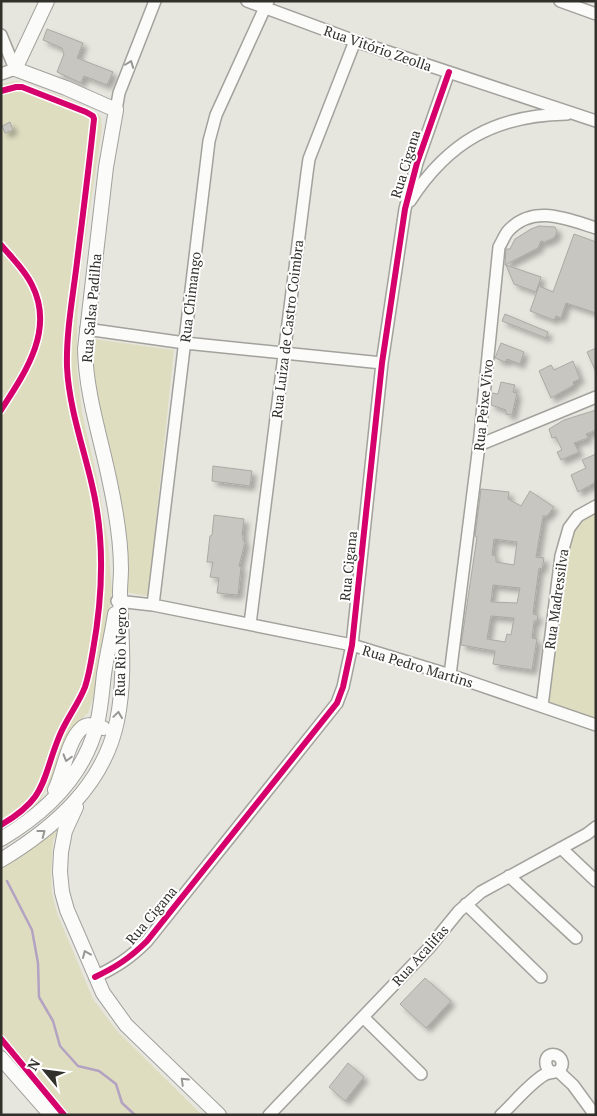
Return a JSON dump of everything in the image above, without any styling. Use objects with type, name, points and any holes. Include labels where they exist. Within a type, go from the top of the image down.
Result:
[{"type":"main road","points":[[47,1],[15,69],[66,88],[116,110]]},
{"type":"main road","name":"Rua Salsa Padilha","points":[[116,110],[106,167],[84,349],[85,371],[116,514],[121,571],[119,598]]},
{"type":"main road","name":"Rua Rio Negro","points":[[1,839],[45,809],[77,770],[86,754],[96,725],[119,598]]},
{"type":"main road","name":"Rua Rio Negro","points":[[1,860],[45,831],[68,810],[84,790],[105,756],[117,722],[122,685],[119,598]]},
{"type":"main road","points":[[96,725],[104,729],[107,738],[98,769]]},
{"type":"main road","points":[[84,790],[65,831],[61,852],[62,892],[67,910],[103,993],[114,1010],[126,1025],[219,1115]]},
{"type":"main road","points":[[1,1058],[51,1115]]},
{"type":"street","points":[[116,110],[119,93],[155,1]]},
{"type":"street","name":"Rua Vitório Zeolla","points":[[247,1],[267,4],[355,41],[596,121]]},
{"type":"street","points":[[560,1],[596,14]]},
{"type":"street","name":"Rua Chimango","points":[[153,605],[209,140],[216,115],[267,4]]},
{"type":"street","points":[[1,34],[15,69],[1,74]]},
{"type":"street","name":"Rua Luiza de Castro Coimbra","points":[[250,624],[309,159],[355,41]]},
{"type":"street","name":"Rua Cigana","points":[[96,976],[119,965],[147,941],[337,703],[343,687],[352,645],[382,363],[405,209],[417,163],[449,72]]},
{"type":"street","name":"Rua Cigana","points":[[405,209],[438,164],[456,148],[474,136],[495,126],[519,120],[548,114],[576,114]]},
{"type":"street","name":"Rua Peixe Vivo","points":[[450,675],[480,445],[499,247],[509,230],[525,220],[543,215],[560,216],[596,228]]},
{"type":"street","points":[[86,329],[185,343],[382,363]]},
{"type":"street","points":[[480,445],[596,397]]},
{"type":"street","name":"Rua Madressilva","points":[[542,706],[560,556],[569,528],[578,516],[596,506]]},
{"type":"street","name":"Rua Pedro Martins","points":[[119,598],[352,645],[450,675],[596,726]]},
{"type":"street","name":"Rua Acalifas","points":[[269,1115],[428,949],[466,904],[481,892],[587,834],[596,826]]},
{"type":"street","points":[[561,848],[596,881]]},
{"type":"street","points":[[509,876],[576,938]]},
{"type":"street","points":[[466,904],[541,977]]},
{"type":"street","points":[[363,1017],[421,1074]]},
{"type":"street","points":[[501,1115],[535,1082],[544,1075],[554,1072],[573,1085],[595,1115]]},
{"type":"shaded area","points":[[17,81],[86,107],[101,117],[102,128],[81,268],[77,322],[77,368],[82,413],[97,477],[108,543],[112,592],[106,634],[93,698],[88,713],[75,725],[63,745],[54,774],[40,801],[31,810],[1,831],[1,84]]},
{"type":"shaded area","points":[[94,339],[174,350],[148,596],[125,592],[90,351]]},
{"type":"shaded area","points":[[596,511],[596,721],[545,703],[564,558],[572,531],[581,519]]},
{"type":"shaded area","points":[[60,826],[53,841],[52,893],[57,913],[93,999],[118,1032],[202,1115],[66,1115],[1,1037],[1,865]]},
{"type":"building","points":[[47,29],[83,43],[77,58],[113,72],[107,85],[84,76],[81,83],[57,72],[64,54],[62,48],[43,40]]},
{"type":"building","points":[[10,122],[13,130],[5,133],[2,126]]},
{"type":"building","points":[[539,226],[555,227],[557,231],[555,237],[545,242],[541,241],[538,248],[505,265],[506,249],[510,249],[515,239]]},
{"type":"building","points":[[574,234],[596,242],[596,313],[566,303],[561,318],[556,316],[554,320],[530,311],[539,286],[553,292]]},
{"type":"building","points":[[506,265],[541,277],[536,292],[514,284]]},
{"type":"building","points":[[505,314],[548,332],[546,338],[502,321]]},
{"type":"building","points":[[501,343],[524,352],[520,364],[507,359],[505,362],[495,358]]},
{"type":"building","points":[[596,348],[596,372],[587,352]]},
{"type":"building","points":[[573,361],[580,379],[573,382],[574,385],[551,398],[539,371],[551,365],[554,370]]},
{"type":"building","points":[[501,382],[515,385],[513,392],[517,393],[512,415],[506,414],[506,410],[491,405],[492,393],[498,394]]},
{"type":"building","points":[[596,410],[596,430],[586,434],[588,438],[574,443],[579,452],[561,460],[557,452],[562,450],[556,437],[552,438],[549,429],[564,420]]},
{"type":"building","points":[[596,454],[596,482],[578,492],[571,475],[586,468],[582,460]]},
{"type":"building","points":[[213,466],[252,471],[250,486],[212,481]]},
{"type":"building","points":[[481,489],[509,492],[508,499],[521,506],[530,491],[554,507],[547,516],[543,516],[536,557],[544,558],[542,569],[539,568],[533,614],[538,615],[537,621],[534,621],[532,638],[537,639],[532,670],[493,664],[495,651],[461,645],[477,537],[475,536]],"holes":[[[494,539],[517,542],[514,565],[496,562],[496,556],[492,555]],[[493,585],[520,588],[517,603],[491,602]],[[491,616],[514,618],[511,635],[507,634],[505,642],[487,639]]]},
{"type":"building","points":[[214,515],[244,519],[242,535],[245,542],[239,566],[241,567],[238,595],[217,593],[219,578],[210,577],[213,562],[207,562]]},
{"type":"building","points":[[425,978],[451,1001],[426,1028],[400,1004]]},
{"type":"building","points":[[348,1063],[364,1077],[345,1101],[329,1087]]},
{"type":"waterway","points":[[7,881],[32,930],[38,963],[39,997],[53,1021],[60,1046],[78,1066],[99,1071],[116,1084],[122,1103],[135,1115]]},
{"type":"cycle path","points":[[95,977],[122,962],[147,941],[337,703],[343,687],[352,645],[382,363],[405,209],[417,163],[449,72]]},
{"type":"cycle path","points":[[1,91],[22,87],[86,112],[93,116],[94,119],[69,327],[67,367],[73,412],[96,505],[101,546],[99,609],[90,669],[85,687],[62,730],[41,787],[27,806],[1,825]]},
{"type":"cycle path","points":[[1,245],[22,269],[32,285],[38,302],[40,318],[39,335],[34,350],[19,381],[1,410]]},
{"type":"cycle path","points":[[1,1039],[64,1115]]}]
